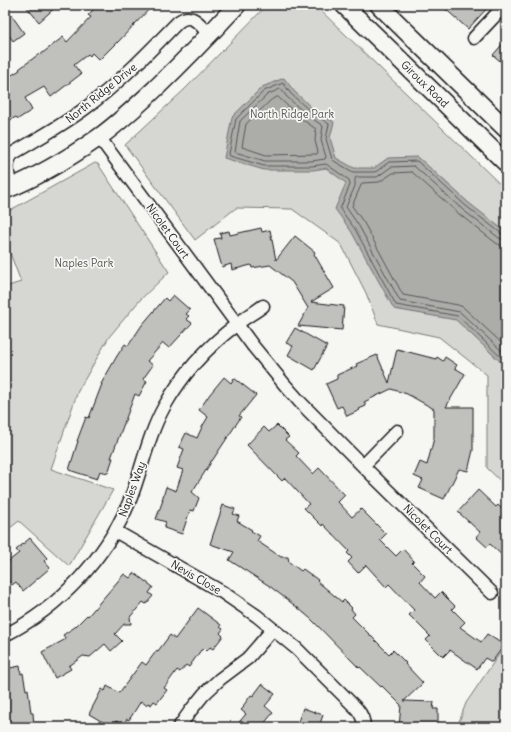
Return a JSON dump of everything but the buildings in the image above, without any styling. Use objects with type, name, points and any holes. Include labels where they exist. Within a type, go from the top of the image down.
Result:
[{"type":"main road","name":"North Ridge Drive","points":[[8,189],[49,168],[99,137],[135,107],[238,5]]},
{"type":"main road","name":"Giroux Road","points":[[344,5],[506,163]]},
{"type":"main road","points":[[379,5],[506,129]]},
{"type":"street","points":[[474,38],[505,5]]},
{"type":"street","name":"North Ridge Drive","points":[[8,189],[7,170],[12,154],[66,121],[97,99],[138,63],[178,22],[186,18],[194,19],[209,34]]},
{"type":"street","name":"Nicolet Court","points":[[99,137],[270,368],[300,402],[363,466],[492,593]]},
{"type":"street","points":[[236,324],[263,306]]},
{"type":"street","name":"Naples Way","points":[[5,635],[35,618],[69,590],[102,551],[115,531],[129,502],[148,442],[165,405],[177,386],[199,358],[236,324]]},
{"type":"street","points":[[363,466],[397,431]]},
{"type":"street","name":"Nevis Close","points":[[115,531],[222,592],[274,629],[297,649],[357,708],[364,720],[364,727]]},
{"type":"street","points":[[179,727],[204,694],[220,679],[248,658],[274,629]]},
{"type":"green space","name":"North Ridge Park","points":[[267,5],[315,5],[506,190],[506,486],[487,468],[487,375],[439,337],[378,324],[366,293],[341,244],[292,209],[236,208],[195,240],[125,145],[185,89]]},
{"type":"green space","name":"Naples Park","points":[[95,163],[98,164],[169,272],[140,300],[109,337],[78,391],[51,469],[113,490],[69,566],[19,521],[5,532],[5,287],[21,282],[5,240],[5,213]]},
{"type":"green space","points":[[506,644],[506,727],[457,727],[466,703]]},
{"type":"water","points":[[284,78],[294,91],[313,109],[334,122],[330,138],[336,158],[354,168],[374,168],[388,158],[418,157],[469,203],[506,232],[506,367],[456,320],[394,309],[351,231],[335,209],[346,183],[326,168],[313,170],[264,170],[224,158],[232,117],[262,87]]}]
